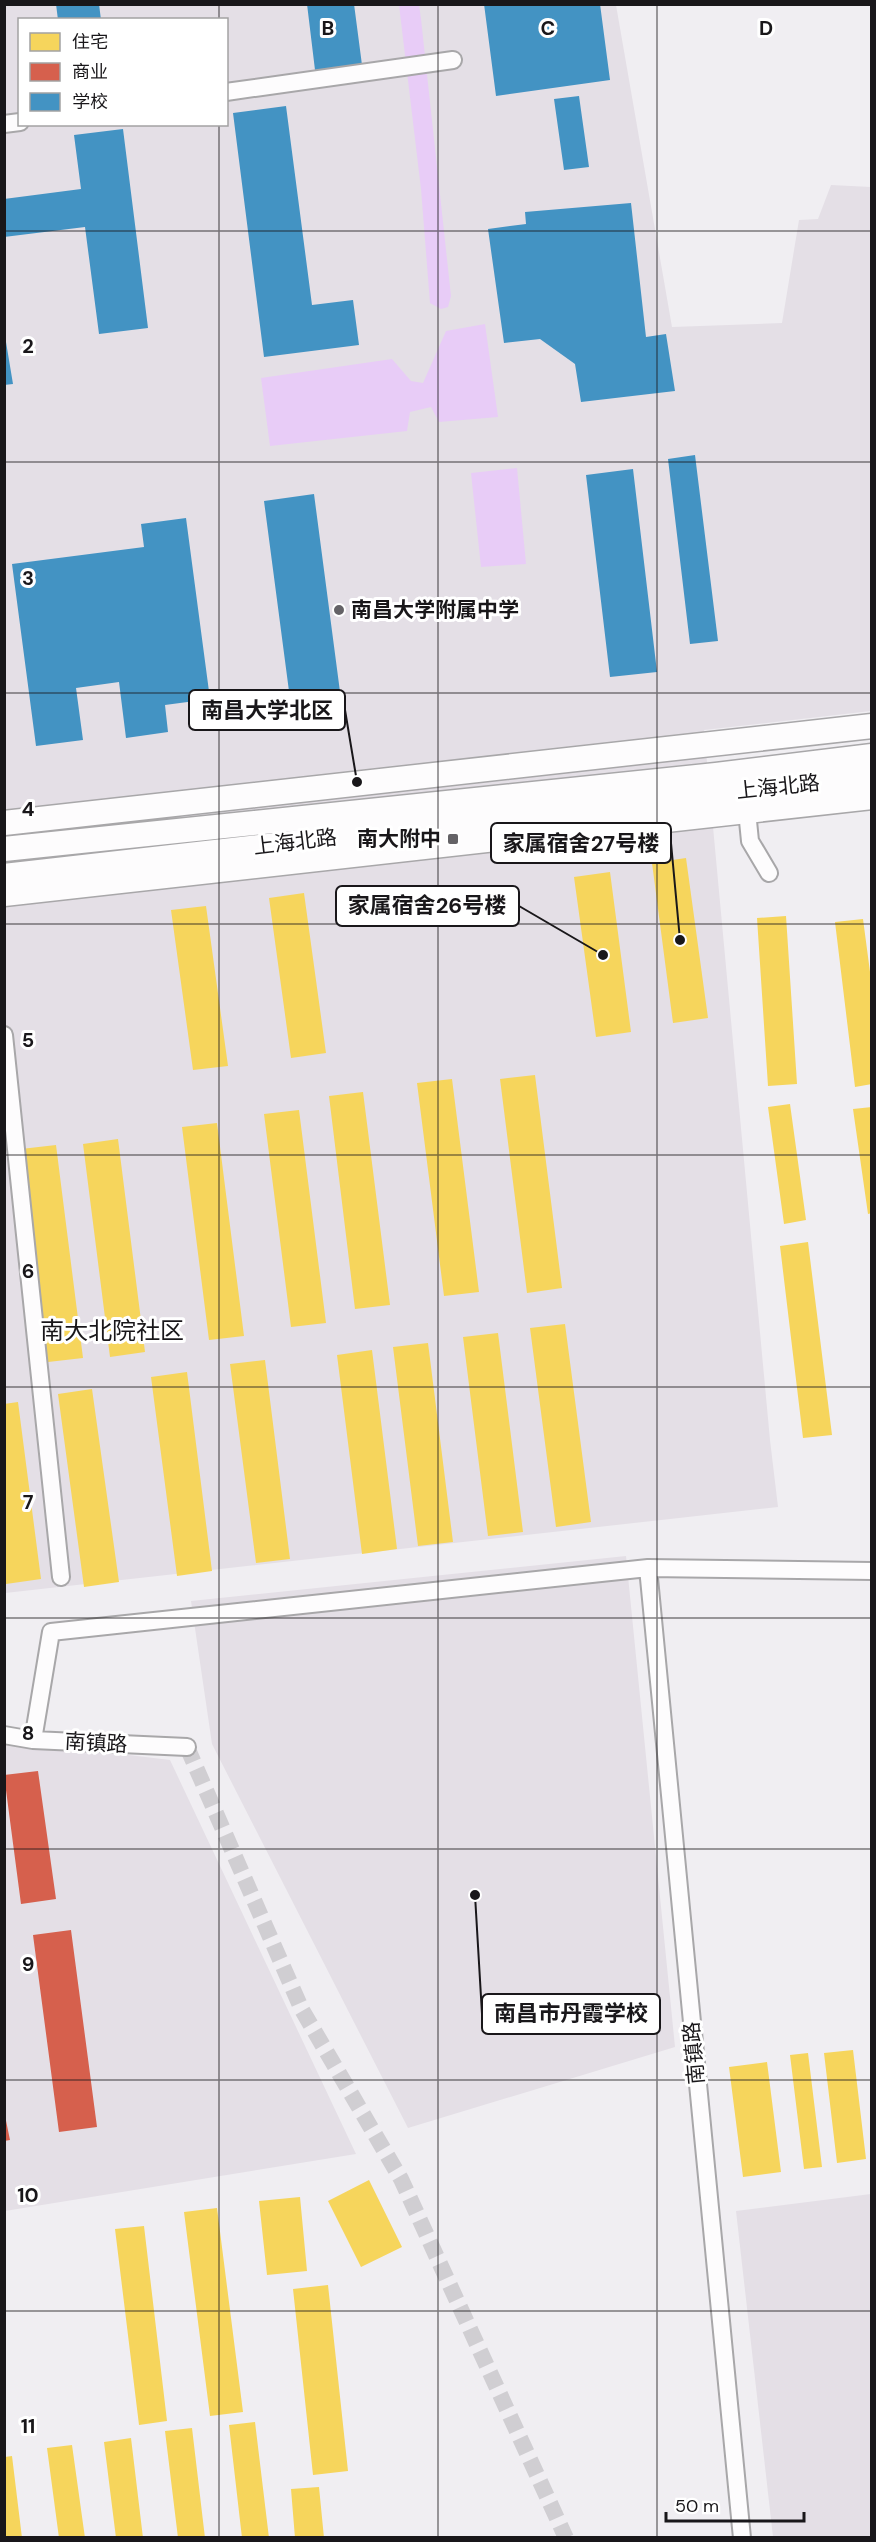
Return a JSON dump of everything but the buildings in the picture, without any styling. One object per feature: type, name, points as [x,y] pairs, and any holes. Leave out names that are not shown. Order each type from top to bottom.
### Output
[{"type":"street","points":[[228,92],[453,60]]},
{"type":"street","points":[[4,823],[872,726]]},
{"type":"street","name":"上海北路","points":[[4,849],[716,775],[872,756]]},
{"type":"street","name":"上海北路","points":[[4,876],[746,801],[872,777]]},
{"type":"street","points":[[4,894],[746,801],[872,797]]},
{"type":"street","points":[[746,801],[750,841],[769,873]]},
{"type":"street","points":[[4,1035],[61,1577]]},
{"type":"street","points":[[33,1740],[51,1632],[648,1568],[872,1570]]},
{"type":"street","name":"南镇路","points":[[648,1568],[742,2538]]},
{"type":"street","name":"南镇路","points":[[4,1735],[33,1740],[187,1747]]},
{"type":"shaded area","points":[[5,5],[616,5],[672,327],[782,323],[799,220],[818,219],[831,185],[871,187],[871,711],[704,730],[778,1507],[5,1593]]},
{"type":"shaded area","points":[[399,5],[419,5],[421,19],[451,296],[448,307],[441,309],[430,303],[421,189]]},
{"type":"shaded area","points":[[485,324],[498,417],[439,422],[431,407],[410,412],[407,431],[270,446],[261,378],[392,359],[411,381],[423,383],[446,331]]},
{"type":"shaded area","points":[[517,468],[526,564],[481,567],[471,473]]},
{"type":"shaded area","points":[[626,1556],[675,2047],[408,2128],[212,1744],[191,1601]]},
{"type":"shaded area","points":[[5,1740],[170,1760],[356,2154],[5,2211]]},
{"type":"shaded area","points":[[871,2194],[871,2537],[773,2537],[736,2211]]},
{"type":"tunnel","points":[[187,1747],[302,2010],[401,2179],[566,2538]]},
{"type":"place","name":"南昌大学附属中学","points":[[339,610]]},
{"type":"place","name":"南昌大学北区","points":[[357,782]]},
{"type":"place","name":"南大附中","points":[[453,839]]},
{"type":"place","name":"家属宿舍27号楼","points":[[680,940]]},
{"type":"place","name":"家属宿舍26号楼","points":[[603,955]]},
{"type":"place","name":"南昌市丹霞学校","points":[[475,1895]]},
{"type":"district","name":"南大北院社区","points":[[112,1330]]}]
